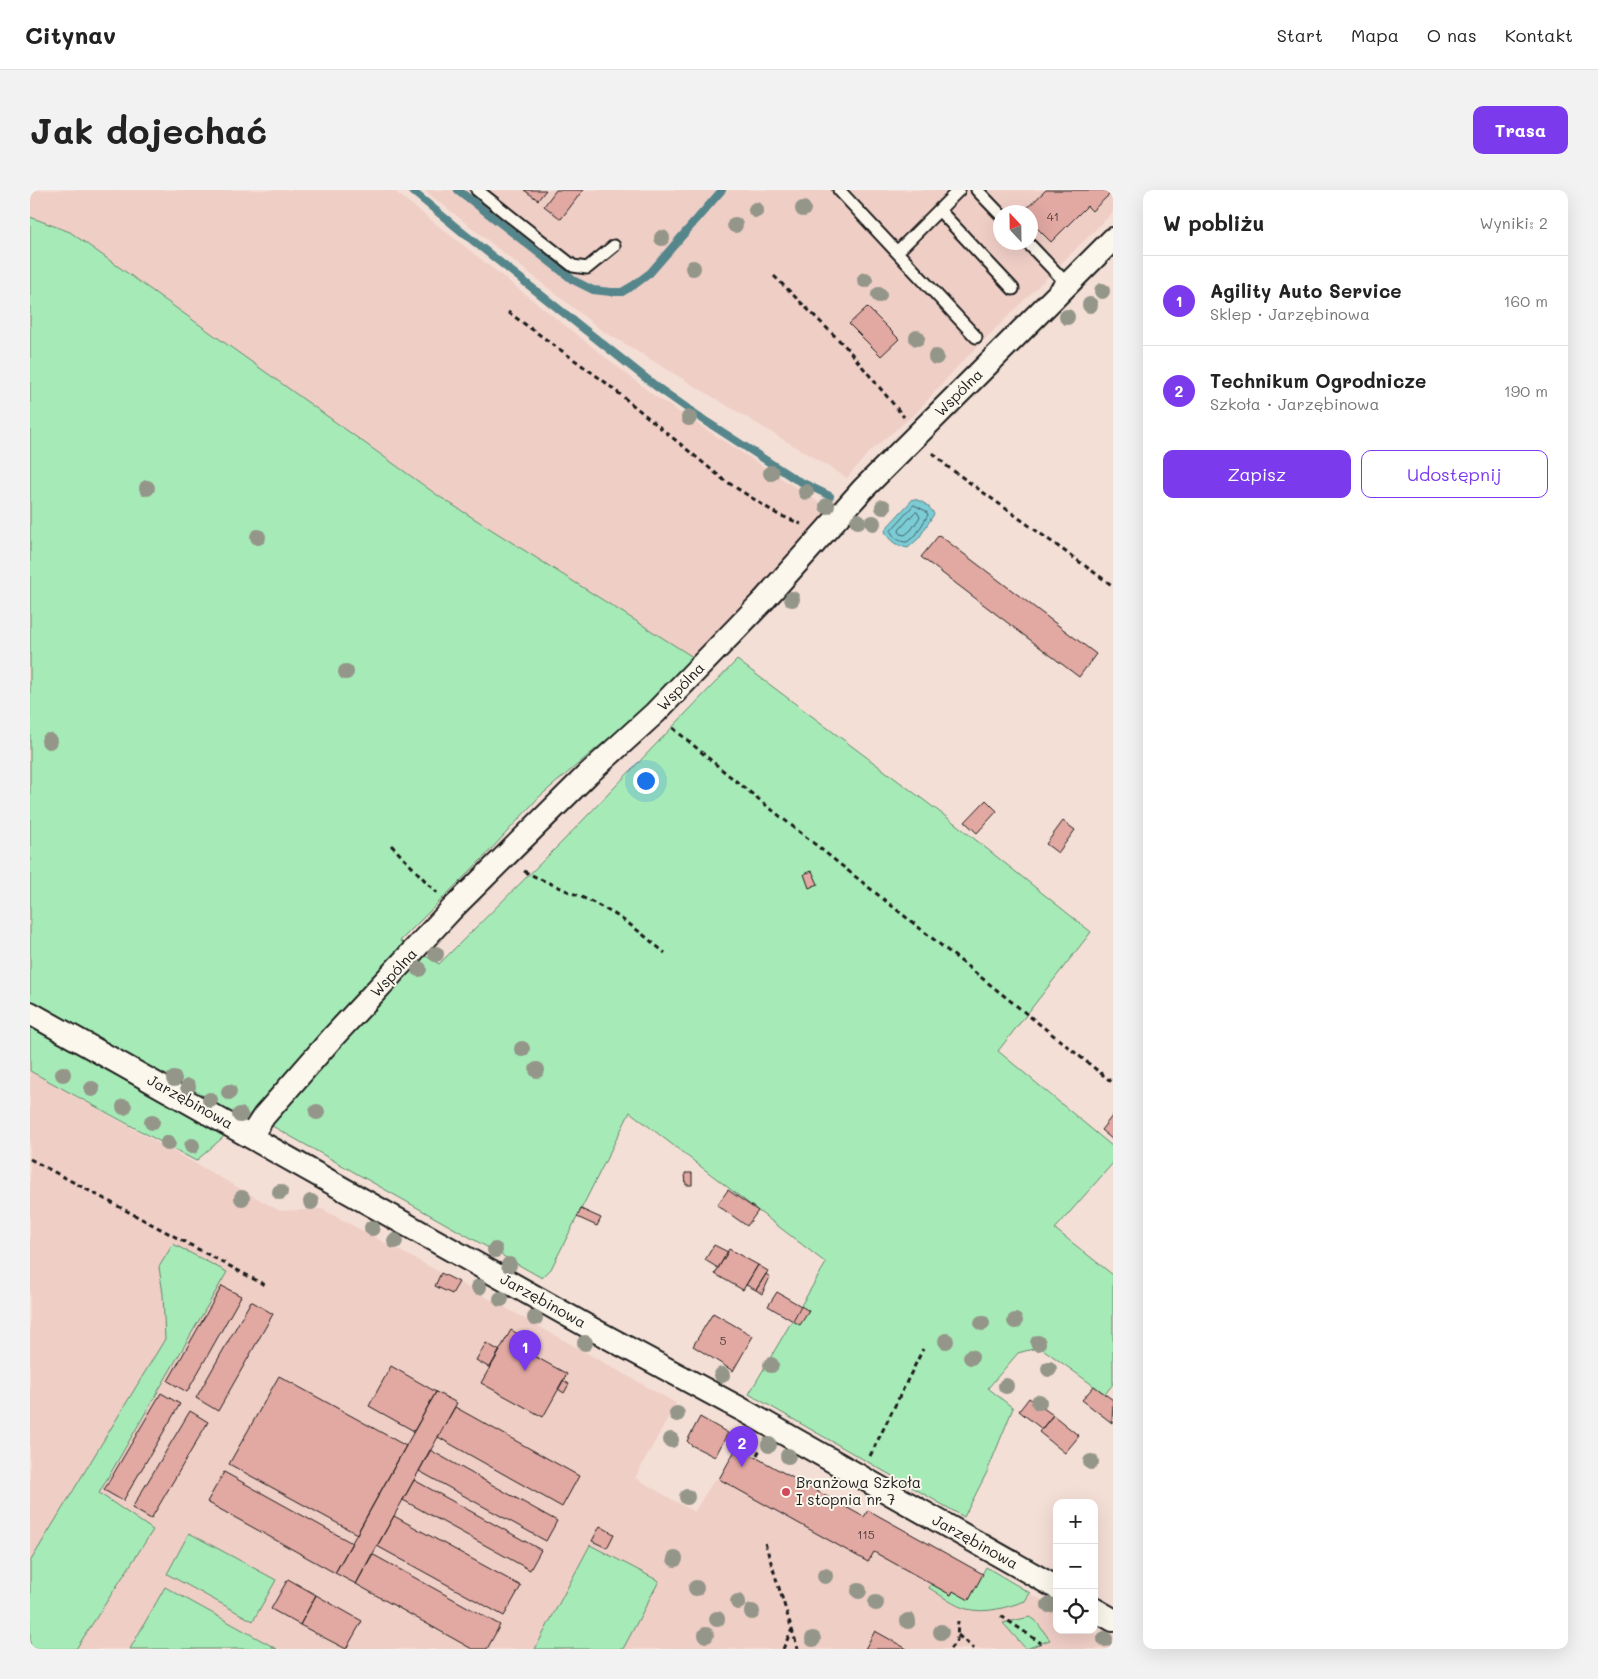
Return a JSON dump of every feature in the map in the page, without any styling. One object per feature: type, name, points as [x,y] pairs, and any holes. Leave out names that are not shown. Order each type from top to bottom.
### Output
[{"type":"street","name":"Wspólna","points":[[250,1136],[264,1116],[302,1073],[452,909],[588,774],[655,713],[763,601],[829,527],[926,425],[1113,239]]},
{"type":"street","name":"Jarzębinowa","points":[[30,1013],[1053,1586]]},
{"type":"street","points":[[1098,1611],[1113,1620]]},
{"type":"lane","points":[[477,190],[572,266],[587,268],[614,246]]},
{"type":"lane","points":[[839,190],[976,337]]},
{"type":"lane","points":[[897,252],[959,190]]},
{"type":"lane","points":[[977,190],[993,207]]},
{"type":"lane","points":[[938,210],[1013,289]]},
{"type":"lane","points":[[1035,250],[1067,284]]},
{"type":"path","points":[[508,312],[605,382],[724,480],[778,514],[810,526],[829,527]]},
{"type":"path","points":[[655,713],[1113,1082]]},
{"type":"path","points":[[391,845],[452,909]]},
{"type":"path","points":[[502,858],[538,878],[606,909],[630,924],[665,953]]},
{"type":"path","points":[[30,1159],[265,1286]]},
{"type":"path","points":[[859,1476],[923,1349]]},
{"type":"path","points":[[764,1543],[798,1649]]},
{"type":"path","points":[[1001,1616],[1041,1644]]},
{"type":"path","points":[[950,1649],[957,1640],[958,1621]]},
{"type":"path","points":[[782,1649],[792,1628]]},
{"type":"path","points":[[957,1634],[974,1649]]},
{"type":"shaded area","points":[[30,190],[393,190],[656,397],[837,514],[696,659],[440,497],[70,232],[30,217]]},
{"type":"shaded area","points":[[424,190],[1113,190],[1113,212],[957,367],[916,413],[870,451],[847,478],[600,329]]},
{"type":"shaded area","points":[[30,1071],[280,1211],[322,1209],[499,1304],[676,1403],[635,1478],[694,1512],[714,1480],[719,1479],[737,1447],[863,1517],[868,1510],[983,1574],[986,1567],[1030,1593],[1053,1607],[1053,1634],[1095,1634],[1113,1645],[1113,1649],[30,1649]]},
{"type":"green space","points":[[30,217],[70,232],[440,497],[696,659],[629,721],[539,797],[485,856],[400,941],[439,964],[562,842],[737,660],[957,825],[1091,932],[998,1051],[1113,1147],[1113,1163],[1055,1229],[1113,1275],[1113,1384],[1105,1394],[1040,1347],[1018,1353],[988,1388],[1013,1408],[987,1472],[964,1517],[749,1394],[826,1263],[630,1112],[551,1269],[542,1278],[274,1127],[252,1112],[196,1161],[30,1071]]},
{"type":"green space","points":[[173,1244],[227,1272],[99,1493],[153,1530],[76,1649],[30,1649],[30,1562],[165,1339],[163,1294],[159,1267]]},
{"type":"green space","points":[[189,1533],[276,1580],[253,1621],[167,1574]]},
{"type":"green space","points":[[590,1545],[659,1581],[623,1649],[535,1649]]},
{"type":"green space","points":[[986,1567],[1030,1593],[1025,1601],[997,1609],[974,1610],[957,1605],[929,1588],[931,1584],[951,1595],[953,1591],[969,1599]]},
{"type":"green space","points":[[165,1587],[277,1649],[130,1649]]},
{"type":"green space","points":[[1030,1617],[1035,1620],[1050,1640],[1026,1649],[1003,1623]]},
{"type":"water","points":[[913,499],[925,504],[934,514],[919,538],[908,548],[894,543],[885,531]]},
{"type":"building","points":[[524,190],[546,190],[538,200]]},
{"type":"building","points":[[556,190],[583,190],[561,219],[544,206]]},
{"type":"building","points":[[1046,190],[1106,190],[1110,194],[1092,211],[1087,206],[1051,242],[1038,229],[1038,205],[1030,205]]},
{"type":"building","points":[[867,307],[899,339],[881,356],[849,324]]},
{"type":"building","points":[[939,535],[1096,654],[1079,677],[921,557]]},
{"type":"building","points":[[986,800],[997,811],[977,833],[965,822]]},
{"type":"building","points":[[1063,821],[1075,830],[1058,853],[1046,844]]},
{"type":"building","points":[[812,871],[818,884],[809,888],[804,874]]},
{"type":"building","points":[[1113,1115],[1113,1140],[1101,1130]]},
{"type":"building","points":[[685,1173],[692,1173],[692,1185],[686,1185]]},
{"type":"building","points":[[728,1190],[758,1211],[747,1226],[717,1205]]},
{"type":"building","points":[[581,1209],[601,1218],[597,1226],[577,1217]]},
{"type":"building","points":[[714,1245],[728,1252],[718,1268],[705,1260]]},
{"type":"building","points":[[729,1249],[758,1265],[743,1290],[715,1274]]},
{"type":"building","points":[[758,1265],[768,1271],[756,1290],[746,1285]]},
{"type":"building","points":[[441,1273],[459,1282],[452,1294],[435,1286]]},
{"type":"building","points":[[766,1274],[770,1277],[762,1294],[756,1290]]},
{"type":"building","points":[[222,1286],[241,1296],[187,1392],[168,1381]]},
{"type":"building","points":[[777,1292],[801,1306],[793,1321],[768,1306]]},
{"type":"building","points":[[251,1301],[273,1314],[218,1411],[196,1398]]},
{"type":"building","points":[[801,1306],[809,1311],[800,1325],[793,1321]]},
{"type":"building","points":[[713,1313],[753,1336],[733,1371],[693,1346]]},
{"type":"building","points":[[511,1330],[532,1342],[527,1352],[567,1374],[543,1417],[481,1383]]},
{"type":"building","points":[[486,1343],[500,1351],[490,1368],[476,1360]]},
{"type":"building","points":[[391,1366],[436,1392],[414,1431],[369,1406]]},
{"type":"building","points":[[279,1376],[406,1446],[357,1534],[229,1464]]},
{"type":"building","points":[[563,1380],[569,1384],[564,1393],[558,1389]]},
{"type":"building","points":[[1094,1386],[1113,1400],[1112,1423],[1082,1400]]},
{"type":"building","points":[[436,1392],[457,1403],[356,1584],[335,1573]]},
{"type":"building","points":[[161,1393],[180,1404],[123,1501],[104,1490]]},
{"type":"building","points":[[1029,1398],[1053,1415],[1042,1429],[1019,1411]]},
{"type":"building","points":[[455,1407],[579,1476],[562,1507],[438,1437]]},
{"type":"building","points":[[190,1411],[208,1422],[151,1519],[132,1508]]},
{"type":"building","points":[[1053,1415],[1079,1436],[1065,1453],[1039,1432]]},
{"type":"building","points":[[700,1417],[728,1433],[715,1457],[687,1441]]},
{"type":"building","points":[[737,1447],[864,1517],[868,1510],[983,1574],[969,1600],[953,1591],[951,1595],[874,1552],[868,1562],[719,1479]]},
{"type":"building","points":[[430,1450],[557,1521],[546,1541],[419,1471]]},
{"type":"building","points":[[224,1472],[352,1543],[335,1573],[207,1502]]},
{"type":"building","points":[[414,1480],[541,1550],[530,1570],[403,1500]]},
{"type":"building","points":[[394,1516],[521,1586],[504,1616],[377,1546]]},
{"type":"building","points":[[600,1526],[614,1534],[607,1548],[592,1541]]},
{"type":"building","points":[[372,1554],[500,1625],[487,1649],[472,1649],[356,1584]]},
{"type":"building","points":[[288,1579],[316,1595],[300,1625],[271,1609]]},
{"type":"building","points":[[316,1595],[362,1621],[346,1649],[300,1625]]},
{"type":"building","points":[[875,1631],[907,1649],[865,1649]]},
{"type":"waterway","points":[[411,190],[657,387],[795,479],[830,496]]},
{"type":"waterway","points":[[458,190],[573,280],[593,290],[611,292],[622,292],[650,273],[722,190]]},
{"type":"place","name":"Agility Auto Service","points":[[525,1371]]},
{"type":"place","name":"Technikum Ogrodnicze","points":[[742,1467]]},
{"type":"place","name":"Branżowa Szkoła I stopnia nr 7","points":[[786,1492]]}]
